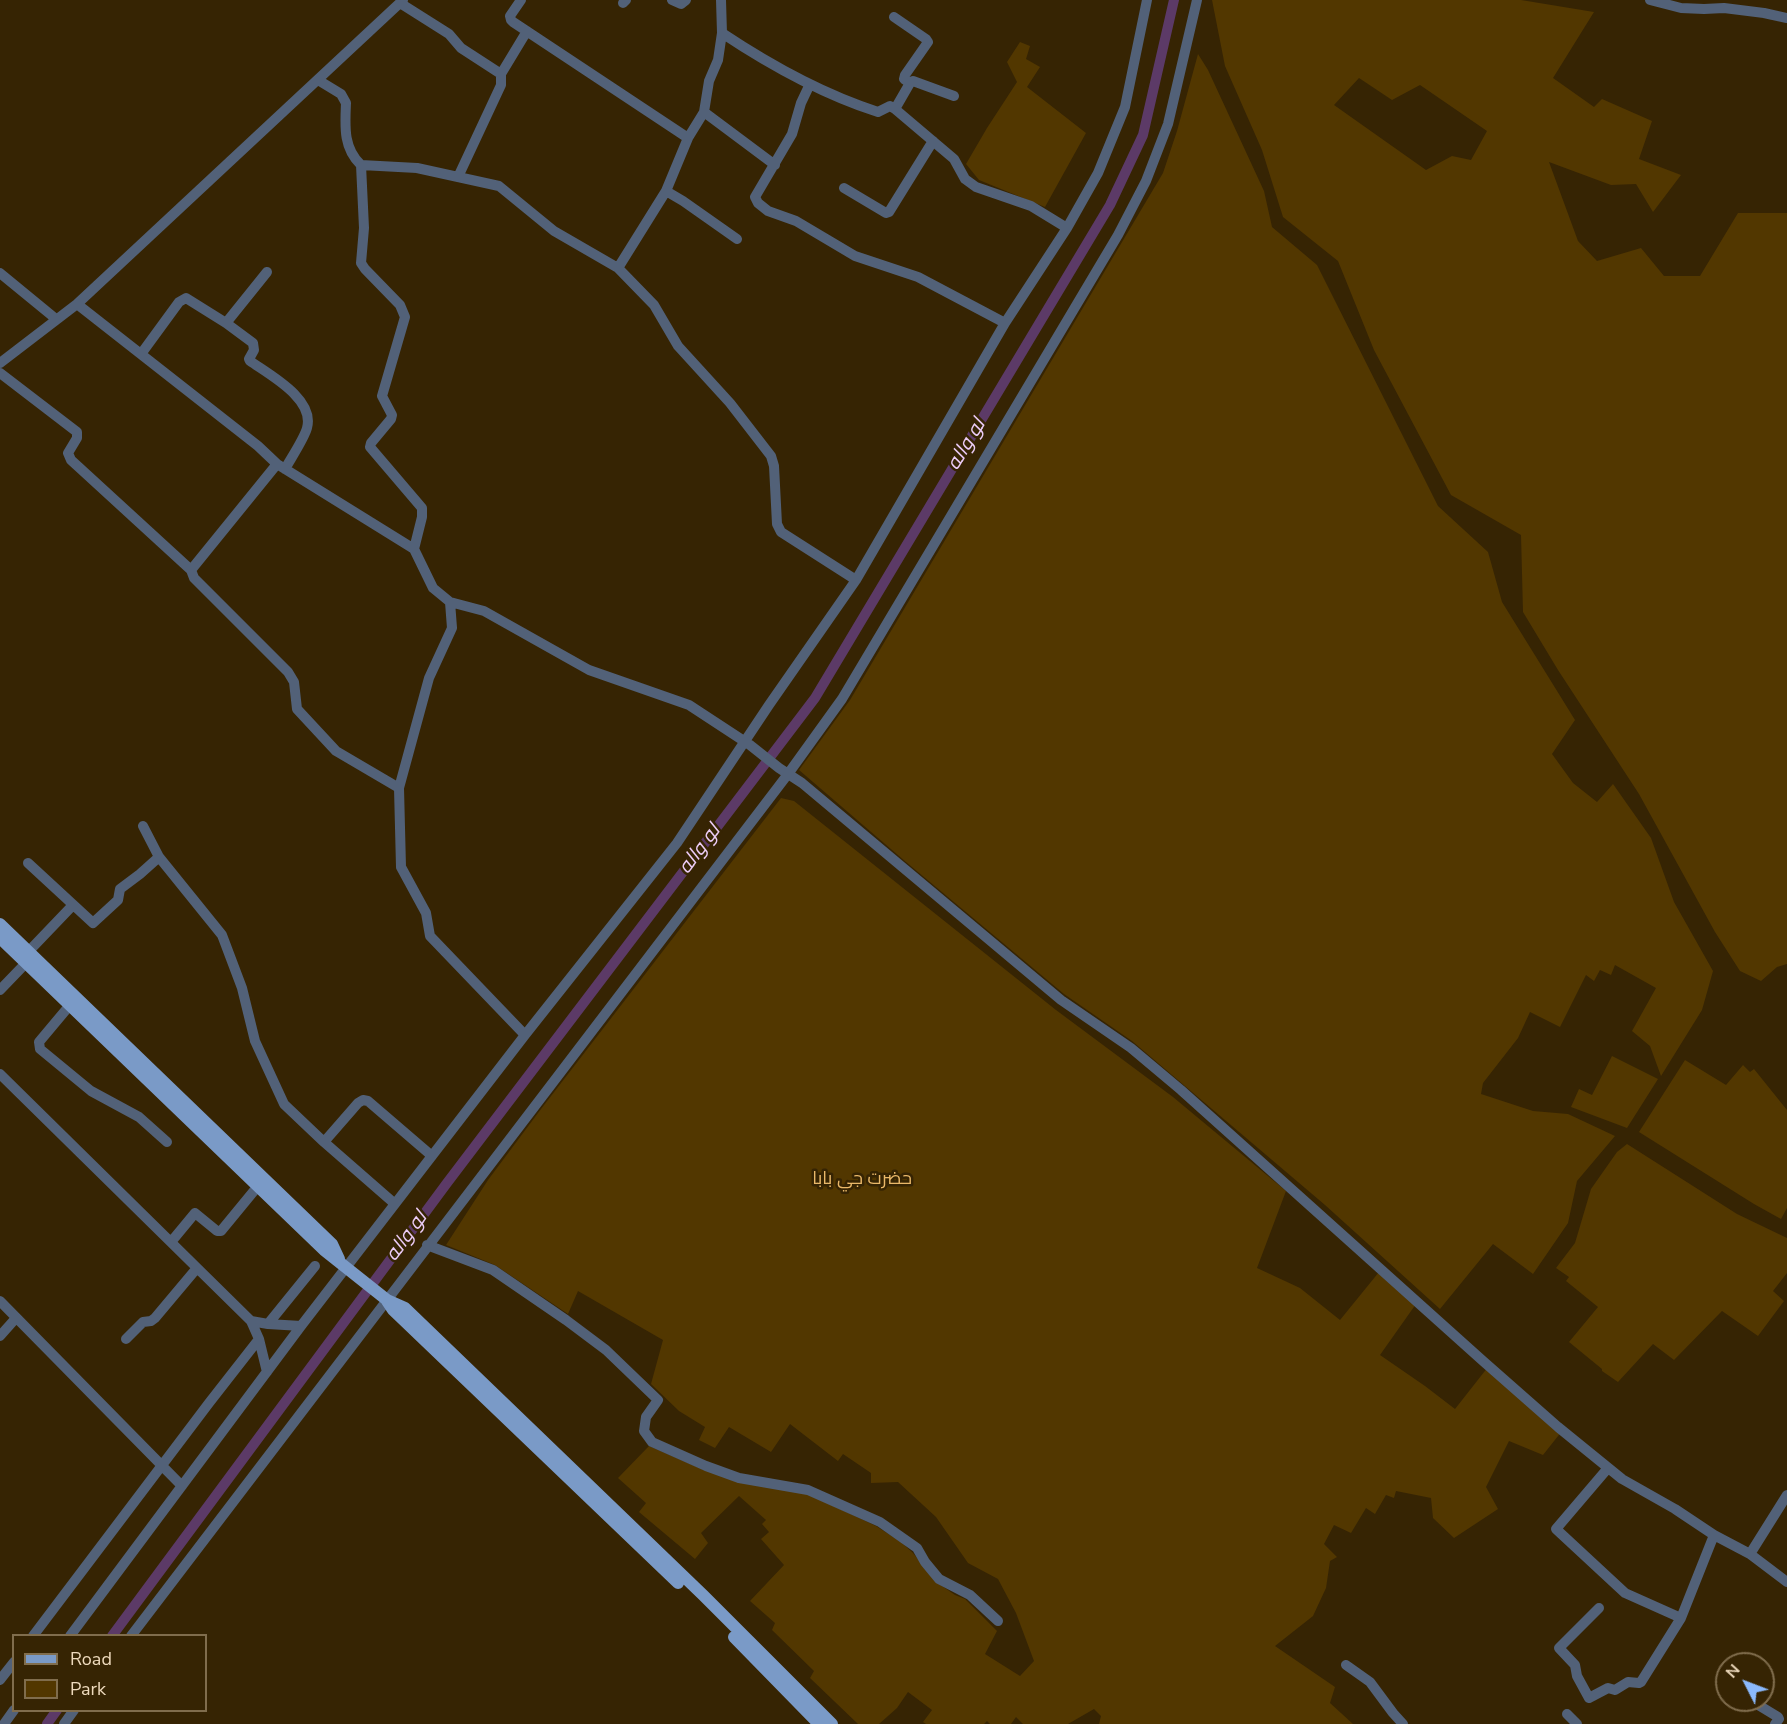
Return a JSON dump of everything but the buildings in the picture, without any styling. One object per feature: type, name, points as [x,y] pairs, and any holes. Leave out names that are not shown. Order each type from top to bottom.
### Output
[{"type":"main road","points":[[0,924],[70,1005],[324,1250],[382,1296],[405,1308],[819,1724]]},
{"type":"main road","points":[[0,938],[27,957],[332,1244],[347,1268]]},
{"type":"main road","points":[[562,1466],[703,1595],[832,1724]]},
{"type":"street","points":[[520,0],[510,16],[511,20],[688,138]]},
{"type":"street","points":[[672,0],[681,4],[686,0]]},
{"type":"street","points":[[618,268],[666,191],[688,138],[704,112],[709,81],[718,60],[722,33],[721,0]]},
{"type":"street","points":[[71,1634],[395,1204],[677,843],[748,743],[769,705],[856,580],[1005,323],[1067,228],[1098,173],[1125,107],[1146,0]]},
{"type":"street","points":[[132,1634],[382,1296],[427,1245],[783,771],[842,699],[1118,235],[1146,181],[1167,124],[1197,0]]},
{"type":"street","points":[[1650,0],[1704,9],[1724,8],[1764,13],[1787,18]]},
{"type":"street","points":[[0,363],[77,304],[401,1],[449,34],[461,48],[501,74]]},
{"type":"street","points":[[894,17],[928,42],[905,75],[904,79],[910,83]]},
{"type":"street","points":[[458,177],[501,85],[501,74],[527,31]]},
{"type":"street","points":[[722,33],[747,50],[810,84],[860,106],[878,112],[890,106],[954,159],[965,179],[976,187],[1031,206],[1067,228]]},
{"type":"street","points":[[318,80],[344,98],[346,103],[345,135],[352,157],[361,165],[417,168],[499,186],[554,231],[618,268],[654,305],[678,346],[730,403],[771,456],[774,466],[777,524],[781,532],[856,580]]},
{"type":"street","points":[[895,109],[910,83],[917,81],[954,96]]},
{"type":"street","points":[[810,84],[792,134],[755,199],[768,211],[796,221],[855,256],[918,277],[1005,323]]},
{"type":"street","points":[[704,112],[775,165]]},
{"type":"street","points":[[844,188],[886,213],[888,212],[933,141]]},
{"type":"street","points":[[361,165],[364,228],[361,263],[400,305],[405,317],[382,396],[392,415],[391,419],[370,447],[422,508],[414,549]]},
{"type":"street","points":[[666,191],[737,239]]},
{"type":"street","points":[[0,273],[56,319]]},
{"type":"street","points":[[226,323],[267,273]]},
{"type":"street","points":[[141,354],[182,299],[186,298],[253,343],[254,350],[250,361],[295,394],[307,412],[307,428],[281,467],[191,570]]},
{"type":"street","points":[[77,304],[258,446],[281,467],[414,549],[433,588],[450,602],[484,611],[589,670],[689,705],[748,743],[802,783],[1061,1000],[1131,1048],[1181,1090],[1483,1361],[1608,1468],[1622,1479],[1749,1554],[1787,1582]]},
{"type":"street","points":[[0,373],[77,432],[77,438],[68,453],[71,460],[191,570],[194,578],[288,672],[294,682],[297,709],[336,751],[399,788]]},
{"type":"street","points":[[450,602],[452,628],[429,678],[399,788],[401,867],[426,913],[430,936],[525,1035]]},
{"type":"street","points":[[143,826],[159,857],[222,935],[242,988],[255,1041],[284,1104],[395,1204]]},
{"type":"street","points":[[28,863],[93,923],[118,900],[120,889],[159,857]]},
{"type":"street","points":[[0,990],[73,905]]},
{"type":"street","points":[[70,1005],[39,1042],[40,1049],[91,1091],[139,1117],[167,1142]]},
{"type":"street","points":[[0,1074],[251,1321],[259,1339],[267,1372]]},
{"type":"street","points":[[324,1142],[363,1100],[368,1101],[432,1156]]},
{"type":"street","points":[[171,1242],[195,1213],[221,1231],[258,1186]]},
{"type":"street","points":[[427,1245],[493,1270],[606,1350],[658,1400],[645,1417],[644,1431],[652,1442],[739,1478],[808,1490],[880,1522],[917,1548],[939,1579],[969,1595],[998,1621]]},
{"type":"street","points":[[268,1324],[315,1266]]},
{"type":"street","points":[[126,1339],[143,1322],[155,1318],[197,1268]]},
{"type":"street","points":[[0,1301],[183,1486]]},
{"type":"street","points":[[0,1336],[16,1318]]},
{"type":"street","points":[[251,1321],[302,1326]]},
{"type":"street","points":[[34,1634],[259,1339]]},
{"type":"street","points":[[1608,1468],[1556,1529],[1624,1593],[1681,1618]]},
{"type":"street","points":[[1749,1554],[1787,1495]]},
{"type":"street","points":[[1599,1608],[1559,1648],[1575,1665],[1577,1676],[1589,1698],[1608,1688],[1615,1690],[1628,1682],[1641,1682],[1681,1618],[1714,1535]]},
{"type":"street","points":[[0,1680],[12,1665]]},
{"type":"street","points":[[1346,1665],[1370,1682],[1403,1724]]},
{"type":"street","points":[[1770,1712],[1779,1719],[1775,1724]]},
{"type":"street","points":[[1567,1714],[1577,1724]]},
{"type":"green space","points":[[1212,0],[1521,0],[1594,12],[1553,78],[1594,107],[1602,99],[1652,121],[1639,159],[1681,175],[1653,212],[1636,184],[1611,185],[1549,162],[1578,241],[1597,261],[1641,248],[1664,276],[1700,276],[1738,213],[1787,213],[1787,964],[1777,967],[1761,981],[1740,971],[1715,932],[1639,794],[1523,612],[1521,535],[1451,495],[1374,350],[1338,261],[1283,217],[1262,150],[1225,66]],"holes":[[[1359,78],[1392,100],[1420,85],[1487,131],[1471,160],[1452,156],[1426,170],[1334,105]]]},
{"type":"green space","points":[[1020,42],[1030,46],[1026,59],[1040,67],[1027,87],[1086,133],[1045,207],[979,180],[966,164],[1017,82],[1007,62]]},
{"type":"green space","points":[[1198,54],[1208,70],[1264,191],[1272,227],[1317,265],[1438,506],[1488,552],[1502,602],[1575,720],[1552,754],[1573,783],[1597,802],[1613,784],[1651,838],[1674,902],[1713,971],[1702,1010],[1661,1076],[1650,1046],[1632,1031],[1656,988],[1615,965],[1611,975],[1600,970],[1594,981],[1586,975],[1560,1027],[1530,1012],[1518,1038],[1483,1083],[1481,1094],[1533,1111],[1568,1114],[1615,1136],[1577,1181],[1568,1223],[1533,1274],[1493,1244],[1440,1309],[1325,1205],[1132,1041],[1064,994],[799,770],[850,700],[1163,173]]},
{"type":"green space","name":"حضرت جي بابا","points":[[781,798],[794,801],[1056,1010],[1173,1097],[1286,1191],[1257,1268],[1300,1288],[1340,1320],[1379,1272],[1416,1304],[1380,1355],[1455,1409],[1488,1367],[1562,1431],[1543,1455],[1509,1441],[1486,1487],[1498,1509],[1454,1538],[1433,1518],[1431,1498],[1396,1491],[1394,1498],[1386,1495],[1375,1514],[1366,1508],[1351,1533],[1334,1525],[1324,1544],[1337,1557],[1330,1561],[1326,1588],[1313,1616],[1275,1646],[1335,1687],[1330,1703],[1353,1724],[1099,1724],[1101,1716],[1094,1709],[1068,1724],[1023,1724],[1016,1717],[1011,1724],[990,1724],[987,1721],[984,1724],[926,1724],[923,1722],[932,1710],[908,1692],[897,1708],[879,1724],[858,1724],[810,1678],[814,1671],[772,1630],[775,1623],[750,1601],[784,1565],[761,1539],[769,1532],[762,1524],[766,1520],[739,1496],[701,1533],[708,1543],[695,1559],[639,1512],[646,1503],[618,1478],[649,1446],[704,1470],[808,1494],[876,1526],[901,1542],[913,1553],[935,1581],[965,1599],[997,1631],[985,1654],[1020,1676],[1034,1661],[1016,1613],[998,1579],[968,1563],[936,1517],[898,1482],[871,1483],[871,1473],[843,1454],[838,1461],[790,1424],[771,1452],[729,1427],[715,1448],[699,1440],[705,1427],[679,1411],[651,1384],[663,1340],[578,1291],[568,1314],[495,1265],[446,1245],[488,1180],[541,1109]]},
{"type":"green space","points":[[1612,1056],[1658,1079],[1627,1128],[1571,1107],[1579,1089],[1592,1095]]},
{"type":"green space","points":[[1685,1060],[1726,1085],[1743,1065],[1750,1072],[1754,1069],[1787,1110],[1787,1208],[1781,1219],[1639,1132]]},
{"type":"green space","points":[[1627,1144],[1737,1214],[1787,1238],[1787,1273],[1773,1291],[1784,1301],[1758,1336],[1722,1311],[1674,1360],[1653,1344],[1618,1382],[1569,1342],[1598,1307],[1566,1281],[1569,1277],[1556,1268],[1575,1243],[1591,1189],[1617,1152]]},
{"type":"waterway","name":"لو واله","points":[[113,1634],[447,1183],[815,698],[1110,205],[1143,135],[1174,0]]},
{"type":"waterway","name":"لو واله","points":[[47,1724],[56,1712]]}]
